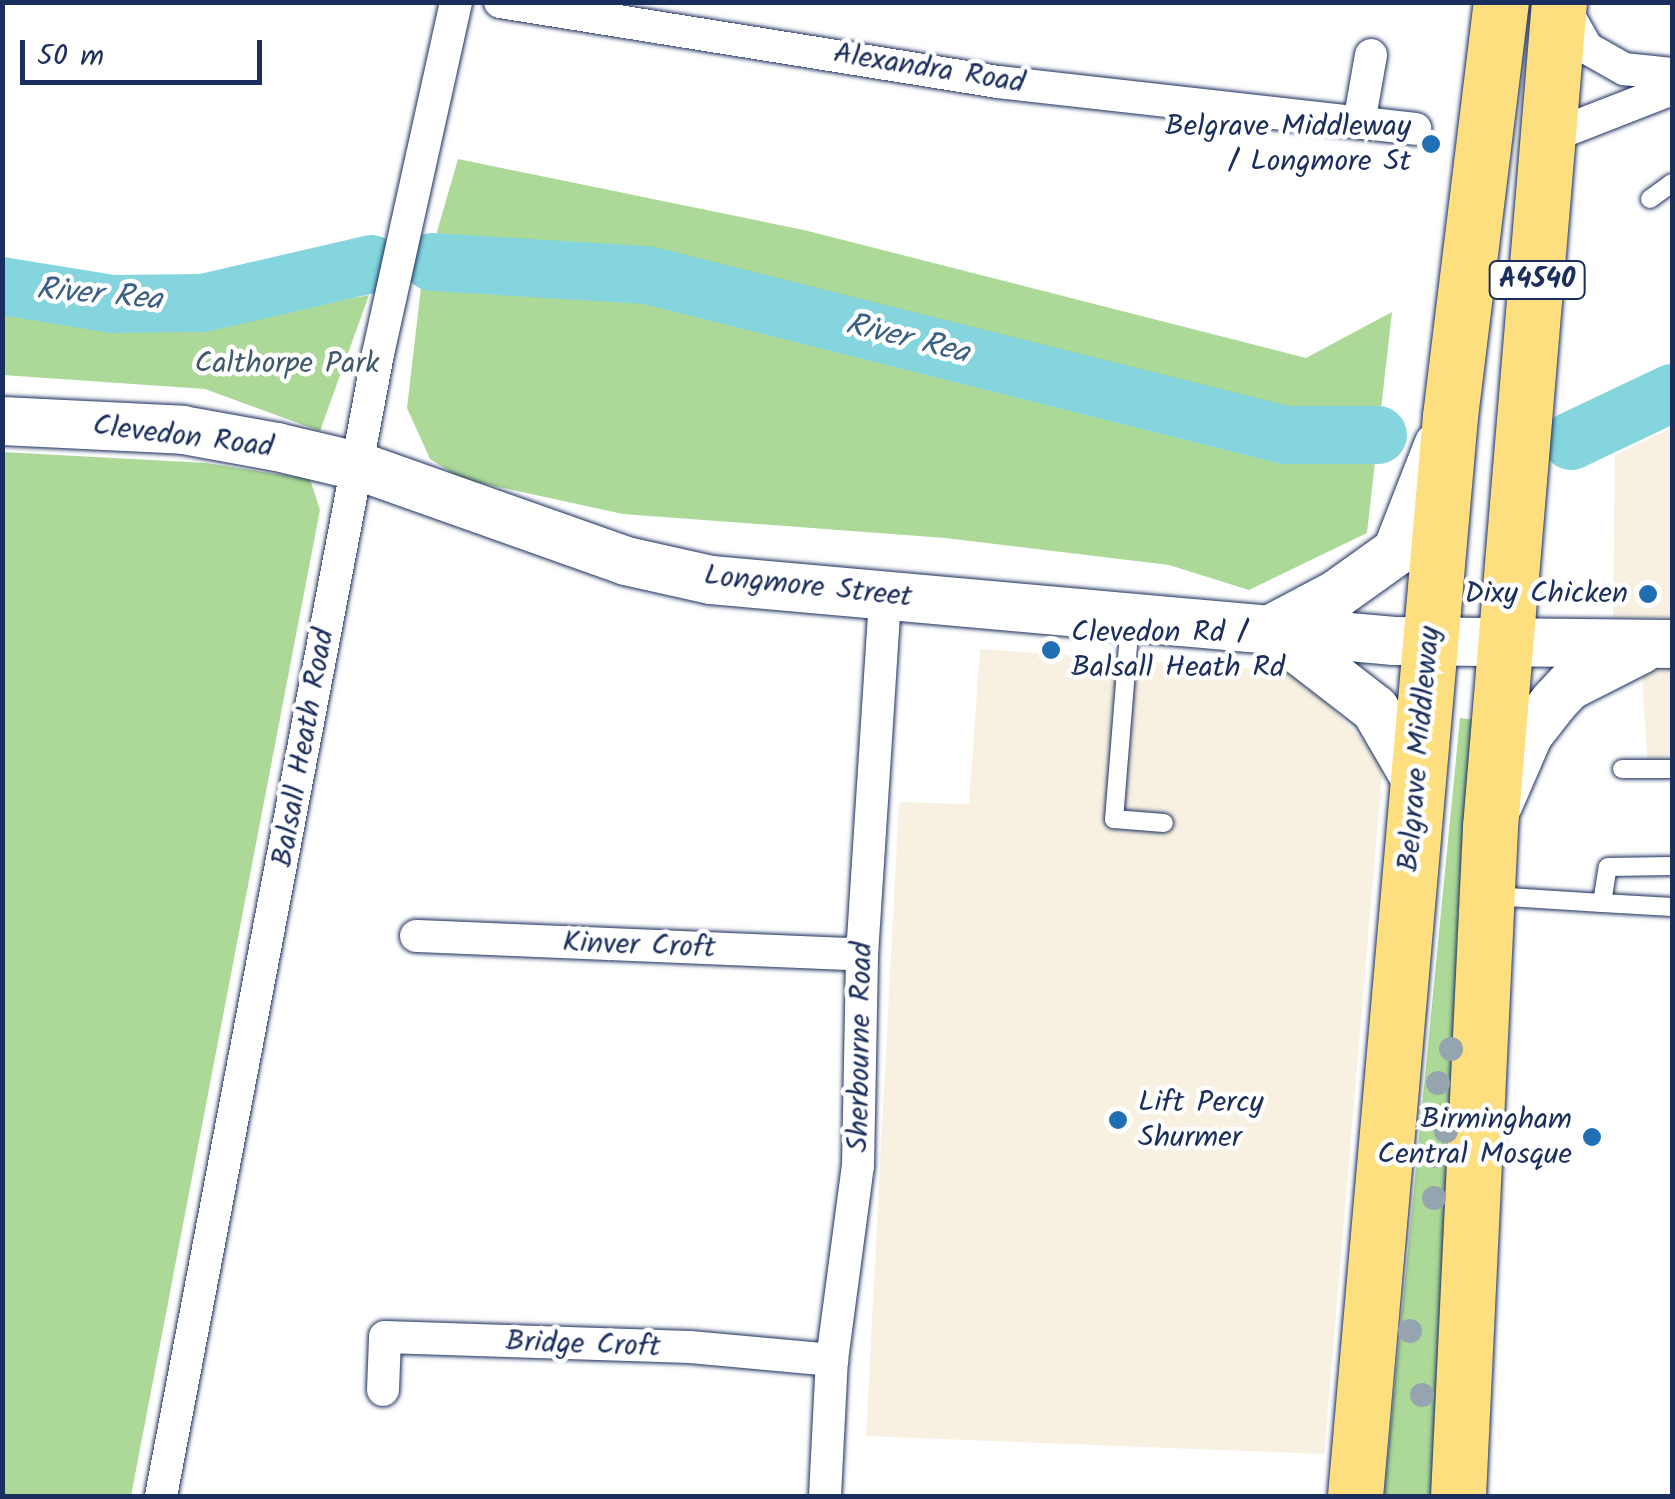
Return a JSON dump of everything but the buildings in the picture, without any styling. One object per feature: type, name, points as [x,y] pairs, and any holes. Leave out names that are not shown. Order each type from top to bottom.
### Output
[{"type":"highway","name":"Belgrave Middleway","points":[[1355,1496],[1450,416],[1501,2]]},
{"type":"highway","name":"A4540","points":[[1458,1496],[1490,827],[1560,2]]},
{"type":"street","name":"Balsall Heath Road","points":[[162,1496],[306,756],[329,602],[361,467],[386,313],[456,2]]},
{"type":"street","name":"Alexandra Road","points":[[500,2],[998,82],[1415,129]]},
{"type":"street","points":[[1560,2],[1588,48],[1624,68],[1672,74]]},
{"type":"street","points":[[1359,123],[1371,55]]},
{"type":"street","points":[[1550,136],[1672,89]]},
{"type":"street","points":[[1418,783],[1375,709],[1271,629],[1350,586],[1397,551],[1450,416]]},
{"type":"street","name":"Clevedon Road","points":[[2,422],[183,430],[361,467]]},
{"type":"street","name":"Longmore Street","points":[[361,467],[626,560],[711,580],[1429,643],[1660,645]]},
{"type":"street","name":"Sherbourne Road","points":[[825,1496],[832,1360],[858,1166],[862,955],[885,596]]},
{"type":"street","points":[[1490,827],[1529,734],[1554,702],[1569,686],[1660,645]]},
{"type":"street","name":"Kinver Croft","points":[[416,936],[862,955]]},
{"type":"street","name":"Bridge Croft","points":[[383,1390],[385,1338],[690,1348],[832,1360]]},
{"type":"lane","points":[[1650,199],[1672,183]]},
{"type":"lane","points":[[1131,616],[1114,819],[1164,823]]},
{"type":"lane","points":[[1622,769],[1672,768]]},
{"type":"lane","points":[[1602,904],[1608,867],[1672,866]]},
{"type":"lane","points":[[1486,896],[1672,907]]},
{"type":"shaded area","points":[[1672,428],[1672,617],[1613,618],[1615,455]]},
{"type":"shaded area","name":"Lift Percy Shurmer","points":[[980,649],[1297,672],[1383,762],[1324,1454],[866,1436],[899,802],[969,804]]},
{"type":"shaded area","points":[[1672,659],[1672,767],[1648,768],[1641,660]]},
{"type":"green space","points":[[458,159],[804,230],[1306,358],[1392,312],[1367,533],[1249,590],[1169,565],[945,538],[623,514],[462,479],[430,459],[407,408],[421,287]]},
{"type":"green space","name":"Calthorpe Park","points":[[369,295],[320,431],[205,389],[3,375],[3,308],[180,332]]},
{"type":"green space","points":[[2,452],[206,463],[310,479],[320,510],[131,1496],[3,1496]]},
{"type":"green space","points":[[1460,718],[1475,720],[1439,1496],[1384,1496]]},
{"type":"waterway","name":"River Rea","points":[[432,262],[647,275],[1285,435],[1378,435]]},
{"type":"waterway","name":"River Rea","points":[[2,286],[112,304],[203,303],[372,264]]},
{"type":"waterway","name":"River Rea","points":[[1571,441],[1672,393]]},
{"type":"place","name":"Belgrave Middleway / Longmore St","points":[[1431,144]]},
{"type":"place","name":"Dixy Chicken","points":[[1648,594]]},
{"type":"place","name":"Clevedon Rd / Balsall Heath Rd","points":[[1051,650]]},
{"type":"place","name":"Lift Percy Shurmer","points":[[1118,1120]]},
{"type":"place","name":"Birmingham Central Mosque","points":[[1592,1137]]}]
